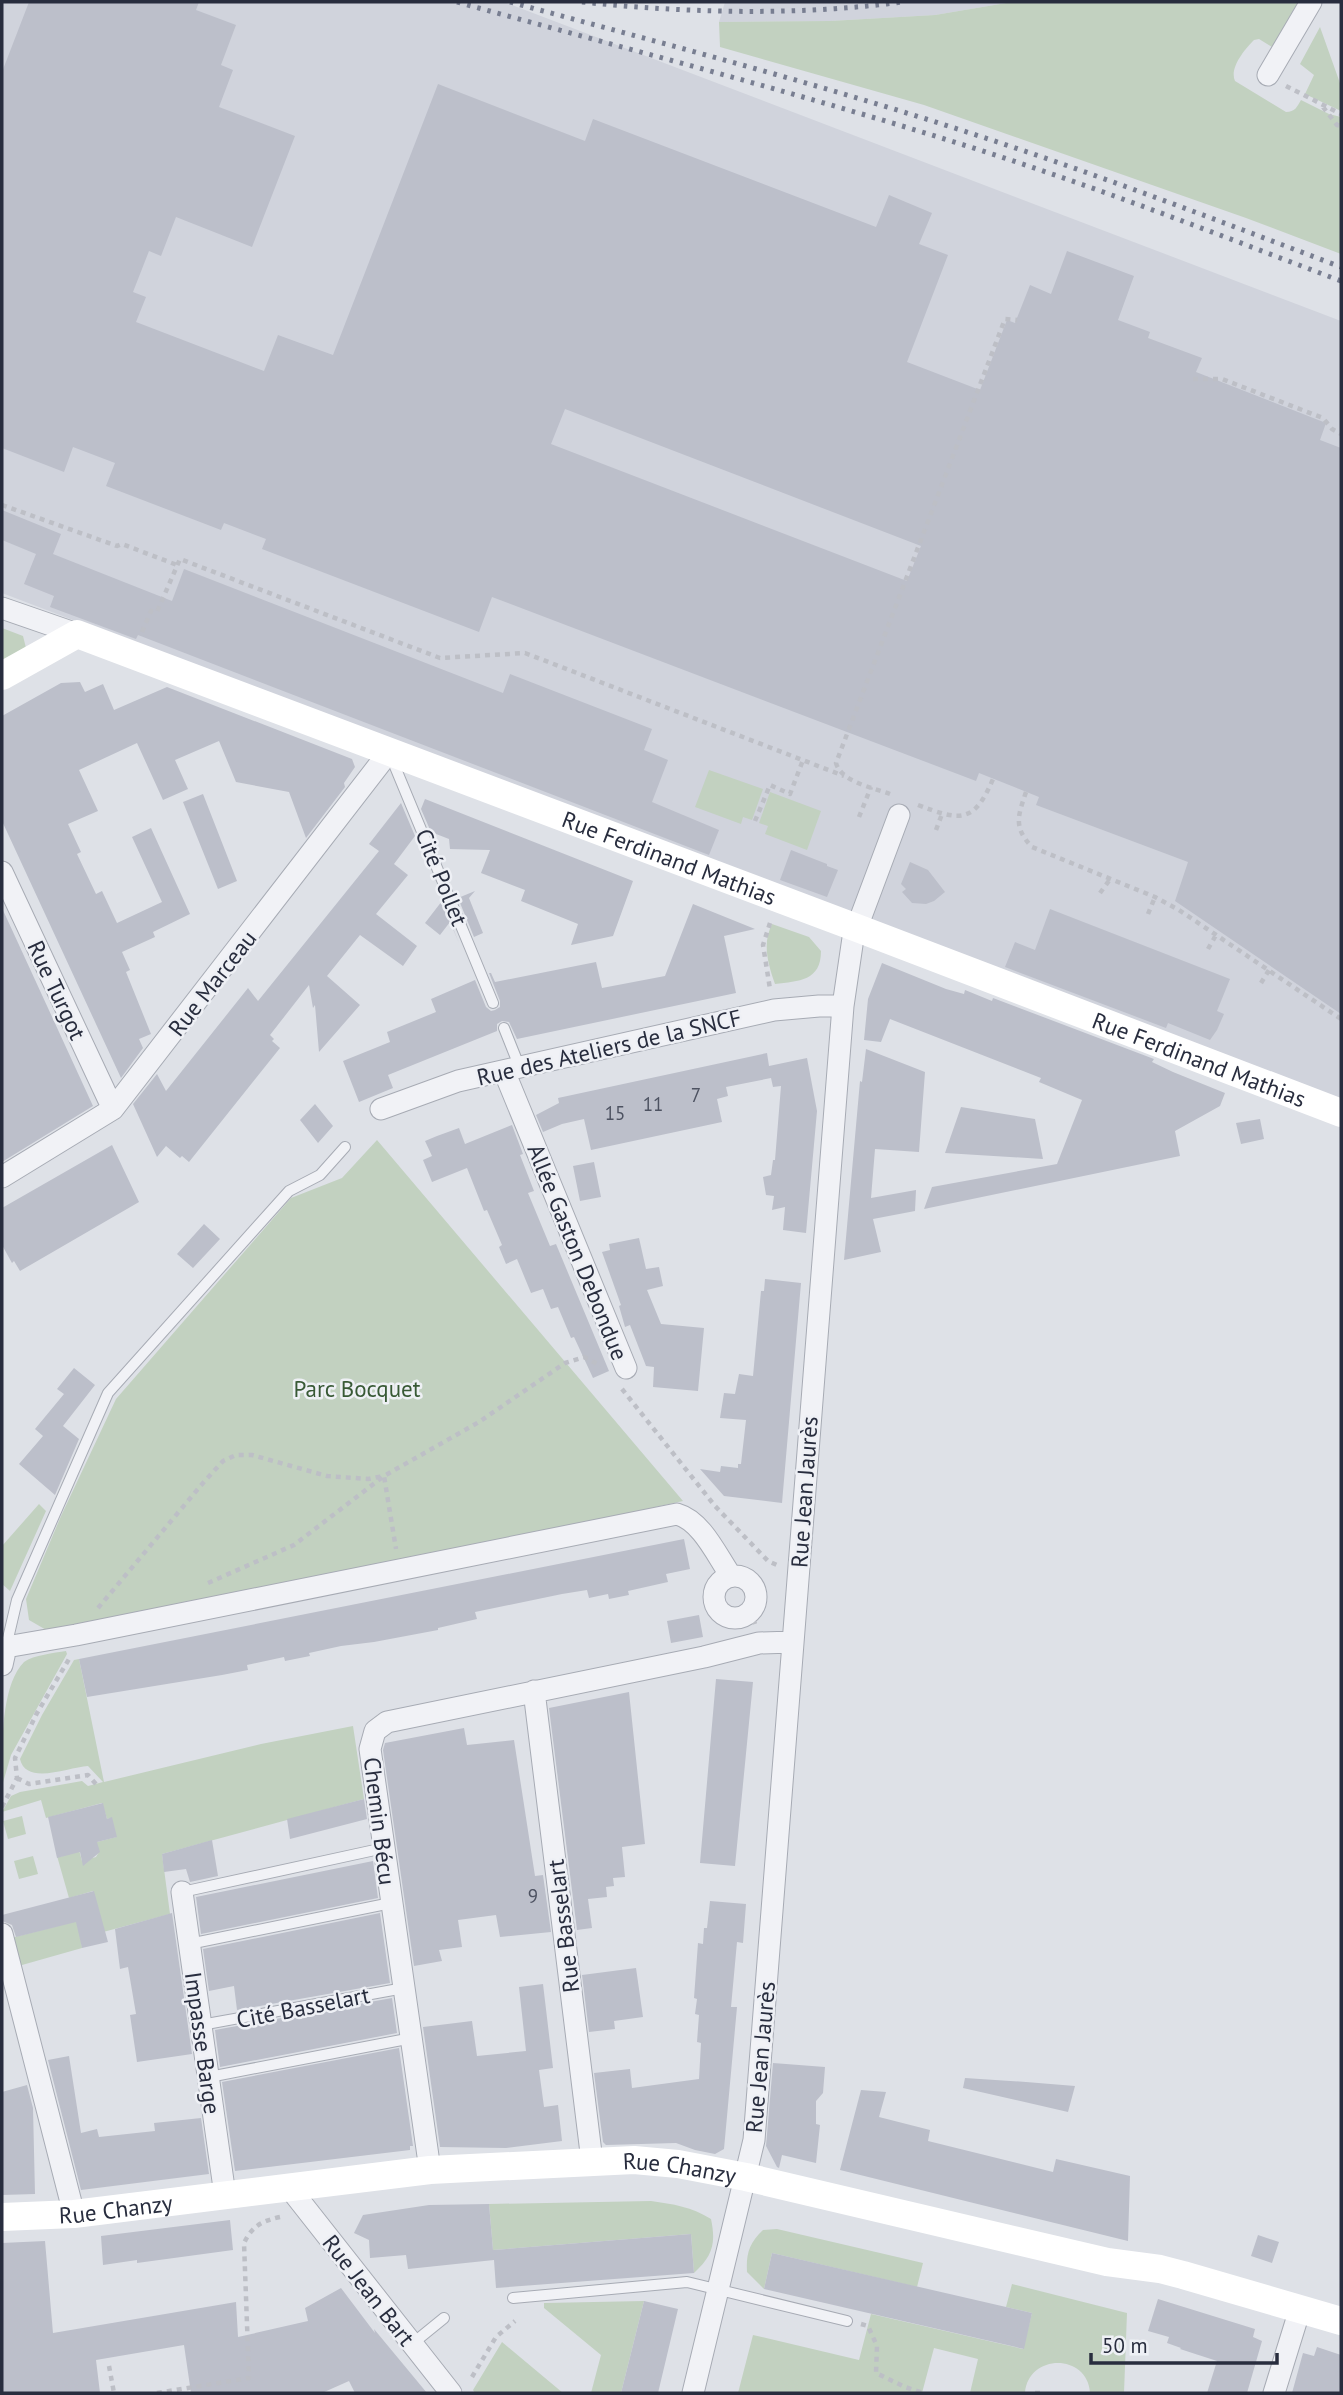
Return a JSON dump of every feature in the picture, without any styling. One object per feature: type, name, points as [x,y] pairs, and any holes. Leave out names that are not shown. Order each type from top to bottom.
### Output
[{"type":"street","points":[[1268,75],[1311,2]]},
{"type":"street","points":[[2,608],[77,634]]},
{"type":"street","points":[[2,676],[77,634]]},
{"type":"street","name":"Rue Ferdinand Mathias","points":[[77,634],[1341,1113]]},
{"type":"street","name":"Rue Marceau","points":[[2,1177],[113,1109],[389,752]]},
{"type":"street","name":"Rue Jean Jaurès","points":[[693,2393],[746,2178],[755,2122],[842,1006],[849,955],[900,804]]},
{"type":"street","name":"Rue Turgot","points":[[2,872],[113,1109]]},
{"type":"street","name":"Rue des Ateliers de la SNCF","points":[[381,1109],[439,1086],[774,1010],[842,1006]]},
{"type":"street","name":"Allée Gaston Debondue","points":[[512,1070],[615,1368]]},
{"type":"street","points":[[4,1656],[76,1635],[677,1514],[685,1516],[699,1530],[731,1576]]},
{"type":"street","name":"Chemin Bécu","points":[[430,2170],[370,1749],[375,1731],[381,1725],[759,1643],[793,1642]]},
{"type":"street","name":"Rue Basselart","points":[[534,1691],[592,2161]]},
{"type":"street","name":"Impasse Barge","points":[[182,1892],[225,2195]]},
{"type":"street","points":[[2,1934],[74,2214]]},
{"type":"street","name":"Rue Chanzy","points":[[2,2217],[74,2214],[430,2170],[592,2161],[661,2162],[746,2178],[1107,2262],[1160,2269],[1341,2321]]},
{"type":"street","name":"Rue Jean Bart","points":[[288,2186],[451,2393]]},
{"type":"street","points":[[1275,2393],[1300,2309]]},
{"type":"lane","name":"Cité Pollet","points":[[389,752],[494,1003]]},
{"type":"lane","points":[[504,1028],[512,1070]]},
{"type":"lane","points":[[4,1656],[17,1600],[108,1393],[289,1191],[320,1175],[345,1147]]},
{"type":"lane","points":[[182,1892],[384,1848]]},
{"type":"lane","points":[[189,1944],[391,1903]]},
{"type":"lane","name":"Cité Basselart","points":[[201,2025],[404,1988]]},
{"type":"lane","points":[[209,2077],[412,2038]]},
{"type":"lane","points":[[513,2298],[687,2283],[846,2321]]},
{"type":"lane","points":[[412,2344],[444,2318]]},
{"type":"path","points":[[1268,75],[1341,114]]},
{"type":"path","points":[[1321,105],[1337,125],[1341,126]]},
{"type":"path","points":[[844,776],[836,763],[854,714],[1005,319],[1017,320]]},
{"type":"path","points":[[1194,379],[1222,379],[1323,418],[1332,429],[1341,434]]},
{"type":"path","points":[[2,505],[177,565]]},
{"type":"path","points":[[133,654],[150,611],[156,612],[180,559],[440,658],[525,653],[844,776],[871,787],[900,804],[957,817],[984,802],[993,779]]},
{"type":"path","points":[[755,821],[770,785],[790,793],[803,760]]},
{"type":"path","points":[[859,817],[871,787]]},
{"type":"path","points":[[1026,792],[1018,826],[1024,839],[1032,847],[1155,897],[1341,1019]]},
{"type":"path","points":[[936,830],[942,814]]},
{"type":"path","points":[[1100,893],[1111,878]]},
{"type":"path","points":[[1148,914],[1155,897]]},
{"type":"path","points":[[774,1010],[763,945],[779,900]]},
{"type":"path","points":[[1208,949],[1216,935]]},
{"type":"path","points":[[1261,983],[1269,970]]},
{"type":"path","points":[[200,1585],[213,1582],[294,1545],[384,1476],[479,1422],[565,1363],[584,1357],[615,1368]]},
{"type":"path","name":"Allée Gaston Debondue","points":[[615,1368],[619,1385],[715,1506],[768,1561],[798,1569]]},
{"type":"path","points":[[2,1807],[17,1778],[15,1758],[37,1713],[74,1650],[77,1631],[223,1461],[236,1455],[252,1455],[327,1476],[368,1479],[384,1476]]},
{"type":"path","points":[[384,1476],[399,1570]]},
{"type":"path","points":[[98,1608],[111,1605]]},
{"type":"path","points":[[17,1778],[29,1784],[88,1775],[96,1784]]},
{"type":"path","points":[[157,2393],[249,2378],[244,2244],[250,2230],[264,2220],[308,2212]]},
{"type":"path","points":[[472,2377],[496,2337],[514,2321]]},
{"type":"path","points":[[846,2321],[868,2326],[877,2346],[876,2373],[905,2388],[923,2393]]},
{"type":"path","points":[[109,2366],[114,2393]]},
{"type":"path","points":[[1035,2393],[1045,2393]]},
{"type":"shaded area","points":[[2,2],[504,2],[1341,321],[1341,1103],[2,593]]},
{"type":"shaded area","points":[[725,2],[1012,2],[935,15],[830,21],[719,22]]},
{"type":"green space","points":[[1012,2],[1298,2],[1272,47],[1259,39],[1254,40],[1239,59],[1234,76],[1235,81],[1286,112],[1294,110],[1301,100],[1341,117],[1341,254],[924,105],[720,47],[719,22],[830,21],[935,15]]},
{"type":"green space","points":[[1320,27],[1341,86],[1341,111],[1305,94],[1314,75],[1300,64]]},
{"type":"green space","points":[[2,628],[23,636],[27,652],[2,665]]},
{"type":"green space","points":[[709,770],[763,789],[752,820],[743,817],[741,824],[695,807]]},
{"type":"green space","points":[[770,792],[821,811],[807,850],[765,834],[768,826],[759,823]]},
{"type":"green space","points":[[772,924],[809,937],[821,951],[820,961],[813,974],[800,980],[775,984],[768,962],[767,946]]},
{"type":"green space","name":"Parc Bocquet","points":[[377,1140],[683,1501],[48,1631],[29,1620],[26,1599],[61,1516],[116,1399],[291,1198],[342,1178]]},
{"type":"green space","points":[[39,1504],[46,1511],[10,1591],[2,1584],[2,1546]]},
{"type":"green space","points":[[66,1651],[67,1654],[11,1755],[2,1786],[6,1702],[16,1673],[28,1660]]},
{"type":"green space","points":[[79,1659],[104,1782],[261,1744],[353,1726],[364,1799],[162,1854],[170,1914],[81,1938],[82,1948],[15,1967],[7,1939],[100,1915],[93,1891],[69,1898],[57,1856],[79,1850],[82,1861],[96,1857],[99,1852],[93,1843],[116,1837],[111,1818],[107,1819],[102,1803],[46,1818],[41,1800],[2,1812],[11,1796],[20,1792],[82,1781],[88,1786],[103,1782],[88,1766],[39,1773],[30,1772],[20,1759],[74,1660]]},
{"type":"green space","points":[[22,1816],[26,1834],[8,1839],[3,1821]]},
{"type":"green space","points":[[33,1856],[38,1874],[19,1879],[14,1861]]},
{"type":"green space","points":[[651,2201],[689,2209],[711,2219],[712,2249],[694,2273],[691,2234],[493,2250],[489,2204]]},
{"type":"green space","points":[[777,2229],[923,2263],[917,2287],[772,2253],[764,2289],[747,2272],[748,2254],[754,2240],[763,2230]]},
{"type":"green space","points":[[1012,2284],[1127,2313],[1124,2393],[1090,2393],[1087,2380],[1079,2370],[1058,2363],[1036,2370],[1025,2393],[970,2393],[978,2359],[934,2348],[922,2393],[738,2393],[753,2335],[859,2360],[871,2314],[1023,2349],[1032,2313],[1006,2307]]},
{"type":"green space","points":[[644,2301],[621,2393],[591,2393],[601,2355],[544,2308],[544,2303]]},
{"type":"green space","points":[[502,2342],[563,2393],[475,2393],[473,2390]]},
{"type":"building","points":[[29,2],[199,2],[196,10],[236,25],[221,65],[233,70],[219,107],[295,136],[252,247],[176,217],[161,256],[149,251],[133,292],[146,297],[136,322],[264,371],[278,335],[333,355],[438,84],[585,141],[593,119],[876,227],[889,195],[932,213],[919,244],[948,255],[907,362],[980,390],[1007,320],[1015,323],[1030,285],[1051,294],[1067,251],[1134,276],[1118,320],[1150,332],[1148,338],[1202,358],[1196,372],[1326,423],[1320,440],[1341,448],[1341,1014],[1175,901],[1188,862],[1036,805],[1039,797],[979,773],[976,781],[492,597],[479,632],[262,549],[266,539],[224,523],[221,530],[106,486],[115,463],[73,447],[64,472],[2,448],[2,72]],"holes":[[[565,409],[921,546],[907,581],[551,444]]]},
{"type":"building","points":[[2,510],[61,534],[53,554],[172,601],[184,569],[503,693],[510,674],[652,729],[644,750],[668,760],[652,802],[719,830],[709,855],[138,635],[136,639],[50,607],[54,596],[24,584],[36,554],[2,540]]},
{"type":"building","points":[[80,682],[85,692],[103,684],[114,710],[167,687],[352,759],[355,767],[344,783],[345,787],[306,838],[289,792],[236,782],[219,741],[175,760],[188,789],[163,800],[137,743],[79,770],[98,811],[68,824],[81,852],[77,854],[96,894],[102,891],[117,923],[162,902],[132,837],[151,828],[190,914],[153,932],[155,937],[122,952],[130,970],[126,972],[151,1034],[139,1039],[143,1048],[121,1078],[2,821],[2,716],[61,683]]},
{"type":"building","points":[[203,794],[237,881],[218,889],[183,802]]},
{"type":"building","points":[[425,799],[633,881],[613,936],[571,945],[578,924],[521,901],[525,890],[481,873],[490,850],[450,849],[449,839],[431,832],[421,809]]},
{"type":"building","points":[[401,803],[415,836],[394,864],[408,875],[376,914],[417,946],[403,966],[360,935],[327,976],[360,1005],[319,1052],[315,1005],[313,1008],[309,985],[270,1035],[280,1048],[189,1162],[166,1146],[157,1157],[133,1104],[157,1074],[166,1091],[248,988],[258,1001],[379,851],[369,844]]},
{"type":"building","points":[[791,850],[838,870],[827,897],[780,880]]},
{"type":"building","points":[[910,862],[928,870],[945,892],[926,904],[912,903],[902,892],[906,889],[901,884]]},
{"type":"building","points":[[475,891],[469,898],[483,933],[474,937],[458,898]]},
{"type":"building","points":[[442,901],[459,943],[450,922],[440,935],[425,923]]},
{"type":"building","points":[[693,904],[755,929],[724,936],[736,993],[517,1039],[509,1022],[502,1021],[497,1024],[497,1031],[388,1075],[393,1088],[359,1102],[343,1061],[390,1042],[387,1032],[436,1012],[431,999],[475,980],[486,1007],[491,1011],[500,1007],[500,1001],[489,973],[495,982],[596,962],[602,988],[665,976]]},
{"type":"building","points":[[2,908],[93,1106],[2,1162]]},
{"type":"building","points":[[1050,909],[1230,979],[1217,1011],[1224,1014],[1210,1040],[1168,1023],[1166,1028],[1005,967],[1015,942],[1035,950]]},
{"type":"building","points":[[882,963],[946,989],[964,994],[965,990],[992,1001],[993,998],[1154,1059],[1152,1062],[1225,1093],[1220,1106],[1175,1131],[1180,1156],[924,1209],[932,1187],[1057,1164],[1082,1100],[1039,1082],[1041,1078],[890,1019],[881,1042],[864,1040],[868,999]]},
{"type":"building","points":[[866,1049],[925,1072],[919,1152],[875,1149],[871,1198],[916,1190],[915,1211],[873,1219],[881,1252],[844,1260],[860,1081],[862,1082]]},
{"type":"building","points":[[767,1053],[769,1066],[807,1058],[817,1111],[806,1233],[783,1230],[785,1207],[772,1210],[774,1196],[766,1195],[763,1177],[771,1175],[775,1160],[781,1086],[773,1087],[771,1078],[726,1087],[728,1096],[717,1099],[722,1122],[591,1150],[584,1119],[543,1132],[536,1115],[559,1103],[558,1098]]},
{"type":"building","points":[[315,1104],[333,1126],[318,1143],[300,1120]]},
{"type":"building","points":[[961,1107],[1035,1119],[1043,1159],[945,1153]]},
{"type":"building","points":[[1260,1119],[1264,1139],[1241,1144],[1236,1123]]},
{"type":"building","points":[[512,1125],[534,1191],[528,1193],[550,1246],[556,1244],[609,1371],[593,1378],[558,1307],[551,1309],[543,1289],[531,1293],[517,1259],[506,1264],[499,1247],[502,1245],[487,1210],[484,1211],[467,1168],[432,1182],[423,1160],[432,1156],[425,1141],[437,1136],[459,1128],[465,1144]]},
{"type":"building","points":[[112,1145],[139,1202],[20,1271],[2,1245],[2,1208]]},
{"type":"building","points":[[594,1162],[601,1197],[580,1201],[573,1166]]},
{"type":"building","points":[[204,1224],[220,1239],[193,1268],[177,1254]]},
{"type":"building","points":[[639,1238],[646,1269],[659,1267],[663,1286],[647,1290],[661,1324],[704,1328],[698,1391],[653,1387],[654,1367],[646,1366],[630,1325],[625,1327],[619,1306],[621,1305],[602,1252],[610,1250],[609,1244]]},
{"type":"building","points":[[765,1279],[801,1283],[782,1503],[724,1496],[700,1469],[720,1472],[721,1466],[738,1468],[738,1464],[741,1464],[746,1420],[720,1418],[724,1393],[735,1394],[739,1374],[753,1376],[761,1291],[764,1291]]},
{"type":"building","points":[[74,1368],[95,1385],[63,1426],[79,1439],[55,1495],[19,1464],[43,1436],[35,1429],[64,1394],[57,1389]]},
{"type":"building","points":[[684,1539],[690,1569],[666,1574],[668,1582],[628,1591],[629,1595],[609,1599],[608,1594],[589,1598],[587,1590],[562,1594],[475,1612],[477,1619],[438,1630],[341,1646],[285,1661],[284,1657],[247,1665],[248,1670],[222,1675],[87,1697],[79,1659]]},
{"type":"building","points":[[699,1615],[703,1637],[671,1643],[667,1621]]},
{"type":"building","points":[[716,1679],[753,1682],[735,1866],[700,1863]]},
{"type":"building","points":[[629,1692],[645,1844],[622,1847],[625,1877],[613,1878],[614,1886],[606,1887],[607,1897],[588,1899],[592,1928],[577,1930],[549,1708]]},
{"type":"building","points":[[464,1728],[467,1745],[514,1740],[535,1876],[543,1875],[551,1932],[500,1937],[496,1915],[458,1920],[462,1947],[439,1950],[442,1961],[414,1966],[383,1750],[385,1743]]},
{"type":"building","points":[[364,1799],[367,1819],[290,1839],[287,1819]]},
{"type":"building","points":[[103,1803],[107,1819],[112,1817],[117,1837],[97,1842],[100,1852],[83,1866],[80,1852],[57,1858],[48,1817]]},
{"type":"building","points":[[212,1840],[218,1876],[190,1882],[186,1869],[164,1872],[162,1854]]},
{"type":"building","points":[[373,1861],[378,1898],[201,1934],[196,1897]]},
{"type":"building","points":[[94,1891],[108,1942],[82,1948],[76,1922],[16,1937],[12,1925],[2,1921],[2,1915]]},
{"type":"building","points":[[710,1901],[746,1904],[743,1943],[737,1942],[731,2007],[737,2007],[724,2149],[715,2154],[676,2143],[606,2145],[603,2142],[594,2073],[630,2069],[632,2088],[699,2079],[701,2043],[697,2042],[699,2015],[695,2014],[697,1999],[694,1998],[698,1943],[703,1944]]},
{"type":"building","points":[[172,1913],[192,2054],[137,2062],[130,2015],[136,2014],[128,1967],[120,1969],[115,1929]]},
{"type":"building","points":[[380,1913],[390,1983],[237,2010],[234,1986],[209,1991],[203,1949]]},
{"type":"building","points":[[636,1968],[643,2017],[614,2021],[615,2029],[589,2032],[582,1975]]},
{"type":"building","points":[[543,1984],[553,2068],[539,2070],[544,2107],[558,2105],[562,2141],[506,2148],[440,2147],[423,2027],[472,2021],[477,2056],[526,2051],[519,1987]]},
{"type":"building","points":[[392,1998],[397,2033],[220,2067],[215,2030]]},
{"type":"building","points":[[399,2048],[413,2146],[410,2146],[410,2150],[235,2171],[222,2082]]},
{"type":"building","points":[[69,2056],[81,2133],[97,2129],[99,2137],[155,2131],[154,2123],[201,2118],[209,2174],[81,2190],[48,2060]]},
{"type":"building","points":[[773,2063],[825,2067],[823,2093],[816,2101],[816,2124],[820,2125],[816,2163],[782,2155],[779,2168],[766,2146]]},
{"type":"building","points":[[965,2078],[1075,2086],[1068,2112],[963,2088]]},
{"type":"building","points":[[27,2085],[33,2108],[35,2194],[2,2195],[2,2092]]},
{"type":"building","points":[[861,2090],[886,2092],[879,2117],[930,2130],[928,2141],[1053,2172],[1056,2159],[1130,2176],[1128,2241],[840,2170]]},
{"type":"building","points":[[489,2204],[493,2250],[691,2234],[694,2273],[496,2288],[494,2260],[408,2269],[406,2255],[370,2258],[369,2240],[354,2233],[363,2215],[429,2205]]},
{"type":"building","points":[[230,2220],[233,2250],[103,2265],[101,2236]]},
{"type":"building","points":[[1258,2235],[1279,2242],[1272,2263],[1251,2256]]},
{"type":"building","points":[[45,2241],[53,2333],[236,2302],[238,2337],[308,2321],[305,2308],[341,2288],[375,2333],[374,2329],[427,2393],[355,2393],[349,2381],[322,2393],[191,2393],[184,2345],[96,2360],[100,2393],[2,2393],[2,2243]]},
{"type":"building","points":[[772,2253],[1032,2313],[1024,2349],[764,2289]]},
{"type":"building","points":[[1158,2299],[1255,2329],[1253,2337],[1262,2341],[1247,2393],[1207,2393],[1217,2361],[1180,2349],[1167,2343],[1169,2337],[1148,2331]]},
{"type":"building","points":[[644,2301],[678,2309],[658,2393],[621,2393]]},
{"type":"building","points":[[1317,2347],[1341,2355],[1341,2393],[1292,2393],[1303,2353],[1314,2356]]},
{"type":"railway","points":[[457,2],[777,90],[967,146],[1108,194],[1341,281]]},
{"type":"railway","points":[[510,2],[800,81],[973,134],[1112,182],[1341,267]]},
{"type":"railway","points":[[582,2],[702,11],[782,11],[902,2]]}]
